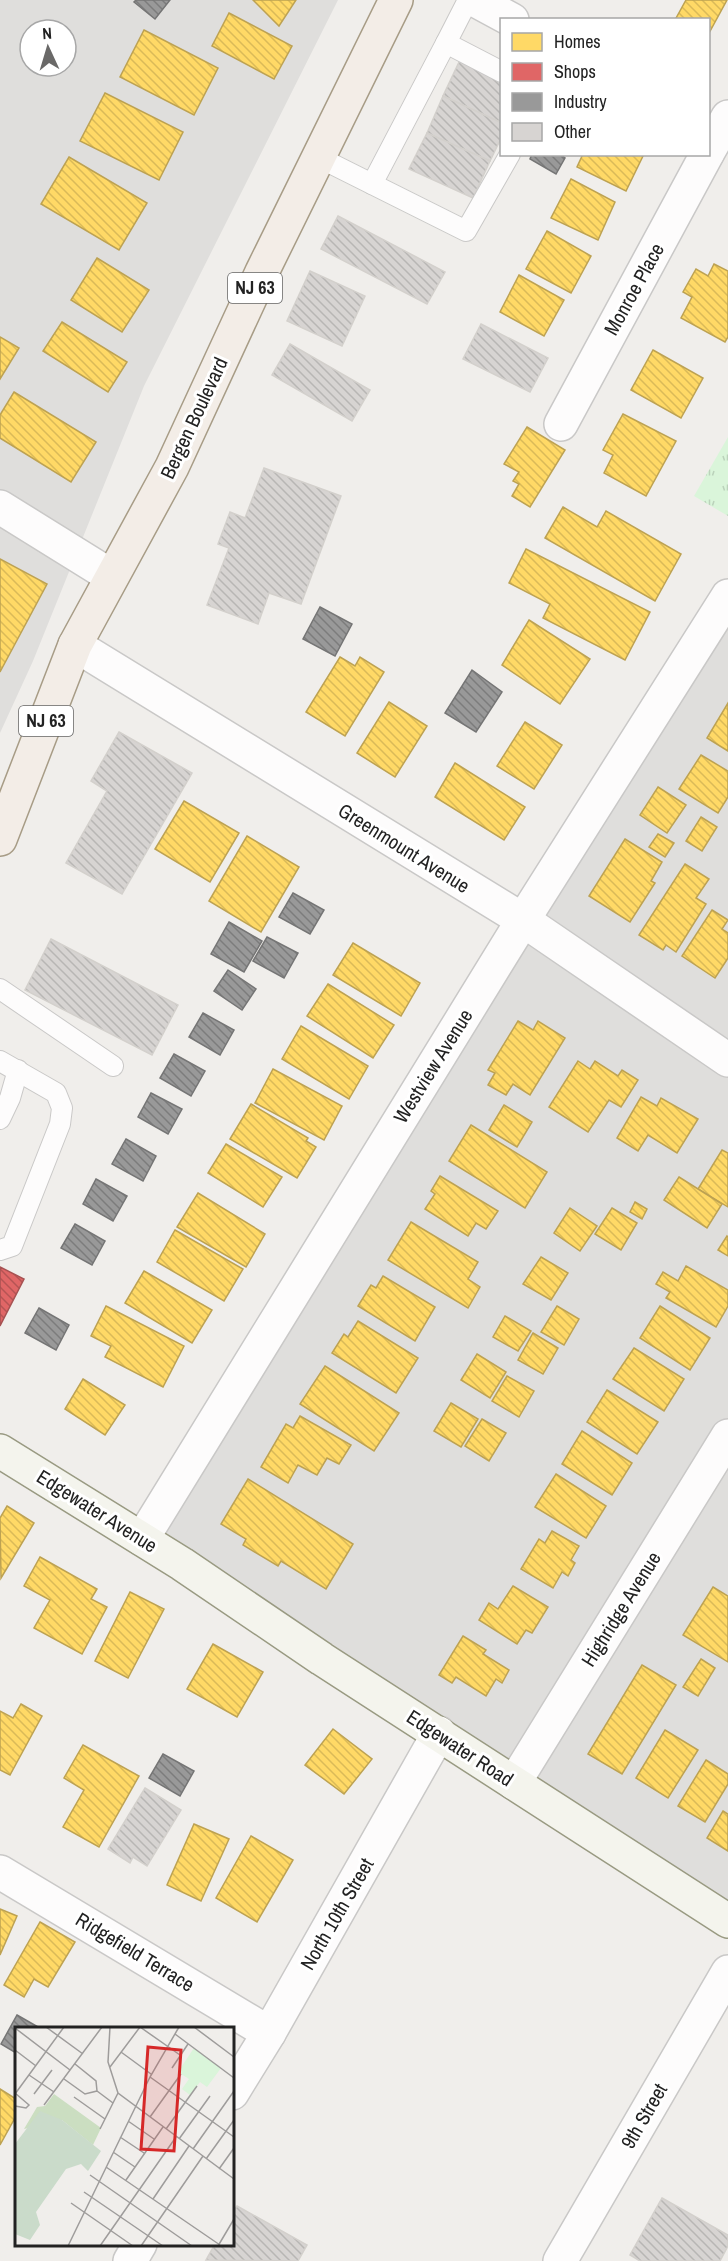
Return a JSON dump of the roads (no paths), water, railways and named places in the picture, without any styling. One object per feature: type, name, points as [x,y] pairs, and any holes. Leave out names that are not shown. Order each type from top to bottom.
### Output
[{"type":"main road","name":"Bergen Boulevard","points":[[0,839],[75,645],[172,467],[262,272],[396,0]]},
{"type":"street","points":[[475,0],[508,18]]},
{"type":"street","name":"Monroe Place","points":[[561,424],[704,156]]},
{"type":"street","points":[[0,507],[111,576]]},
{"type":"street","name":"Westview Avenue","points":[[142,1539],[523,920],[728,596]]},
{"type":"street","name":"Greenmount Avenue","points":[[75,645],[523,920],[728,1060]]},
{"type":"street","name":"Highridge Avenue","points":[[514,1783],[728,1436]]},
{"type":"street","name":"Edgewater Avenue","points":[[0,1451],[194,1573]]},
{"type":"street","name":"Edgewater Road","points":[[194,1573],[322,1659],[728,1921]]},
{"type":"street","name":"North 10th Street","points":[[234,2090],[439,1733]]},
{"type":"street","name":"Ridgefield Terrace","points":[[0,1872],[269,2032]]},
{"type":"street","name":"9th Street","points":[[560,2261],[728,1972]]},
{"type":"street","points":[[130,2261],[139,2246]]},
{"type":"lane","points":[[372,184],[468,0]]},
{"type":"lane","points":[[446,43],[500,71]]},
{"type":"lane","points":[[318,157],[466,231],[509,156]]},
{"type":"lane","points":[[0,988],[113,1065]]},
{"type":"lane","points":[[0,1061],[56,1093],[62,1108],[60,1124],[12,1246],[0,1250]]},
{"type":"lane","points":[[0,1119],[10,1098],[18,1070]]}]
